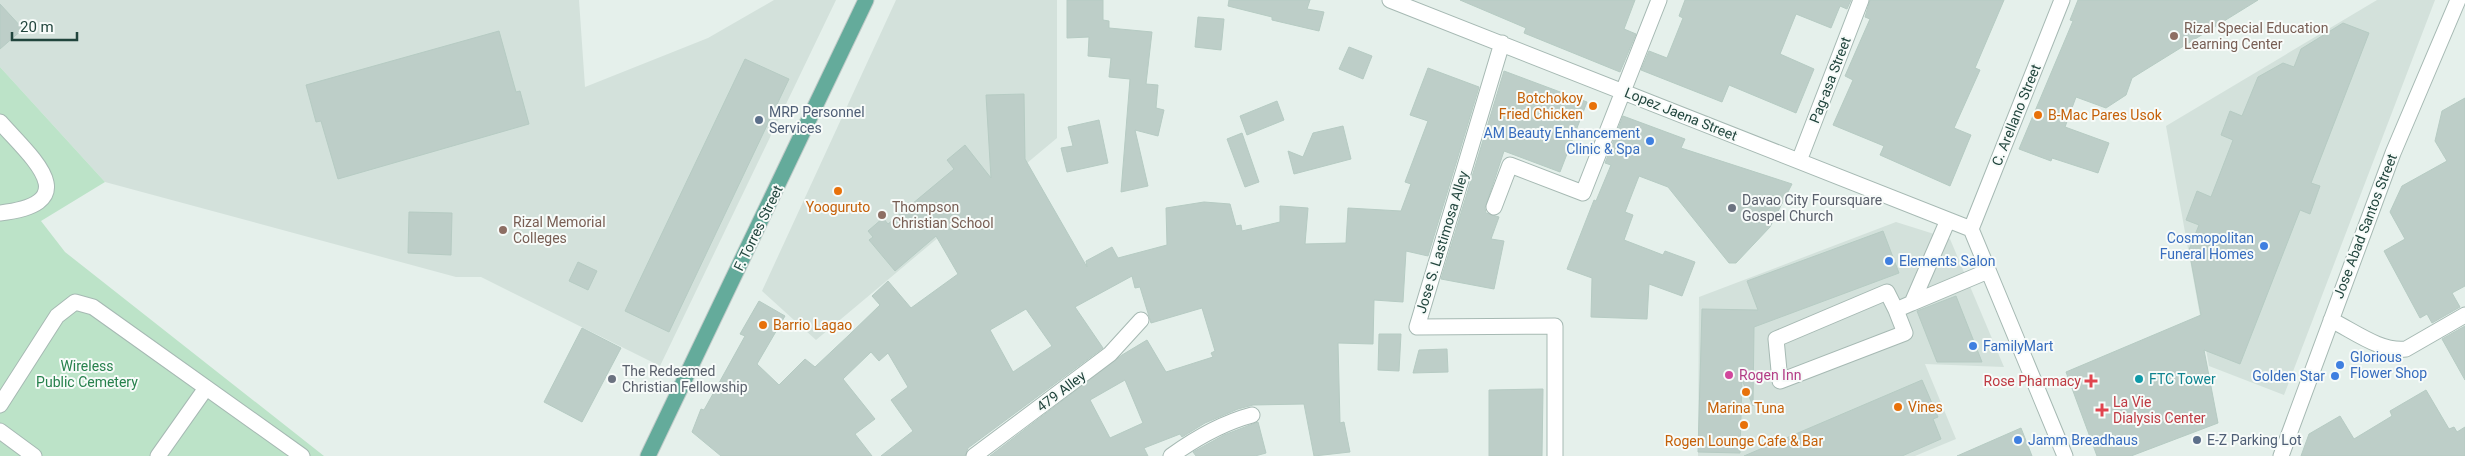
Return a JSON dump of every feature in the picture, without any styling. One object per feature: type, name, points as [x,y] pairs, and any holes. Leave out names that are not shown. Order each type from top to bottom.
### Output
[{"type":"main road","name":"F. Torres Street","points":[[648,456],[866,0]]},
{"type":"street","name":"Lopez Jaena Street","points":[[1390,0],[1971,229]]},
{"type":"street","points":[[1494,207],[1510,165],[1583,193],[1659,0]]},
{"type":"street","name":"Pag-asa Street","points":[[1798,161],[1861,0]]},
{"type":"street","name":"C. Arellano Street","points":[[1971,229],[2062,0]]},
{"type":"street","name":"Jose Abad Santos Street","points":[[2281,456],[2393,153],[2458,0]]},
{"type":"street","name":"Jose S. Lastimosa Alley","points":[[1502,43],[1417,327],[1555,326],[1555,456]]},
{"type":"street","points":[[0,122],[42,169],[47,179],[47,188],[44,195],[35,204],[0,213]]},
{"type":"street","points":[[1912,303],[1948,220]]},
{"type":"street","points":[[1971,229],[2065,456]]},
{"type":"street","points":[[1896,310],[1988,271]]},
{"type":"street","points":[[1887,292],[1896,310],[1905,333],[1780,382],[1776,339],[1887,292]]},
{"type":"street","points":[[0,405],[57,316],[75,302],[93,307],[302,456]]},
{"type":"street","points":[[2331,320],[2388,349],[2396,350],[2406,349],[2465,315]]},
{"type":"street","name":"479 Alley","points":[[974,456],[1110,354],[1141,320]]},
{"type":"street","points":[[158,456],[206,388]]},
{"type":"street","points":[[1172,456],[1205,433],[1230,421],[1252,415]]},
{"type":"street","points":[[0,431],[34,456]]},
{"type":"shaded area","name":"Rizal Memorial Colleges","points":[[0,0],[579,0],[585,87],[708,38],[774,0],[836,0],[660,366],[481,277],[456,277],[105,182],[0,67]]},
{"type":"shaded area","name":"Thompson Christian School","points":[[896,0],[1057,0],[1057,138],[816,340],[762,291]]},
{"type":"shaded area","name":"Cosmopolitan Funeral Homes","points":[[2377,0],[2435,0],[2284,395],[2209,366],[2166,126]]},
{"type":"shaded area","points":[[1896,222],[1950,239],[2004,367],[1925,364],[1956,439],[1915,456],[1698,456],[1699,297]]},
{"type":"green space","name":"Wireless Public Cemetery","points":[[0,67],[105,182],[41,221],[65,252],[324,456],[0,456]]},
{"type":"building","points":[[1067,0],[1103,0],[1103,20],[1109,21],[1109,28],[1152,32],[1146,84],[1158,85],[1156,108],[1164,110],[1158,136],[1135,130],[1148,186],[1121,192],[1130,79],[1109,77],[1111,58],[1088,56],[1089,37],[1067,38]]},
{"type":"building","points":[[1229,0],[1310,0],[1307,9],[1324,12],[1319,31],[1272,20],[1272,17],[1228,6]]},
{"type":"building","points":[[1460,0],[1635,0],[1624,29],[1636,34],[1620,72],[1524,33],[1526,28]]},
{"type":"building","points":[[1685,0],[1851,0],[1847,9],[1840,6],[1831,28],[1796,14],[1780,54],[1814,69],[1796,113],[1729,85],[1722,102],[1641,70],[1649,51],[1667,58],[1683,18],[1679,16]]},
{"type":"building","points":[[1870,0],[2004,0],[1975,68],[1980,70],[1954,128],[1971,135],[1950,186],[1880,155],[1884,146],[1833,125],[1853,80],[1845,76],[1870,19],[1865,17]]},
{"type":"building","points":[[2078,0],[2258,0],[2132,78],[2126,95],[2106,108],[2076,97],[2065,127],[2109,143],[2098,173],[2052,158],[2051,161],[2019,149],[2073,21],[2070,20]]},
{"type":"building","points":[[0,4],[23,29],[0,49]]},
{"type":"building","points":[[1198,17],[1224,19],[1221,50],[1195,47]]},
{"type":"building","points":[[2343,23],[2369,33],[2311,183],[2320,186],[2310,214],[2300,210],[2240,364],[2204,350],[2218,423],[2131,456],[2097,456],[2066,372],[2201,315],[2189,250],[2199,225],[2186,220],[2197,191],[2211,197],[2233,140],[2221,135],[2230,111],[2242,116],[2258,77],[2283,63],[2294,67],[2301,49]]},
{"type":"building","points":[[499,31],[516,92],[520,91],[529,124],[338,179],[321,121],[316,122],[306,85]]},
{"type":"building","points":[[1349,47],[1372,56],[1363,79],[1339,69]]},
{"type":"building","points":[[745,59],[789,79],[669,332],[625,311]]},
{"type":"building","points":[[1428,68],[1479,87],[1428,256],[1406,251],[1403,302],[1374,300],[1373,344],[1338,343],[1340,423],[1344,422],[1350,452],[1314,456],[1304,404],[1253,405],[1238,409],[1205,423],[1182,437],[1180,434],[1144,448],[1148,456],[990,456],[1122,355],[1147,340],[1166,372],[1213,357],[1211,353],[1215,351],[1202,308],[1151,323],[1140,287],[1135,288],[1132,276],[1075,307],[1103,348],[968,448],[965,456],[881,456],[913,431],[891,400],[908,387],[888,353],[879,361],[871,352],[843,379],[875,419],[855,434],[872,456],[721,456],[692,432],[701,409],[704,410],[745,336],[740,334],[759,301],[785,316],[757,364],[779,385],[805,359],[815,367],[849,335],[880,305],[872,296],[888,281],[911,308],[958,274],[936,236],[895,271],[869,240],[873,237],[868,231],[883,218],[888,224],[954,169],[947,160],[965,145],[991,178],[986,95],[1024,94],[1025,159],[1087,267],[1086,261],[1112,247],[1118,258],[1167,245],[1166,208],[1204,202],[1230,204],[1236,226],[1241,225],[1242,231],[1280,222],[1280,206],[1308,208],[1305,244],[1346,243],[1348,208],[1401,211],[1411,184],[1405,182],[1428,121],[1410,115]],"holes":[[[1026,309],[1052,346],[1013,372],[990,330]],[[1125,380],[1143,423],[1110,438],[1090,400]]]},
{"type":"building","points":[[1504,71],[1587,102],[1560,172],[1504,151],[1485,208],[1486,213],[1499,217],[1491,239],[1504,241],[1494,289],[1441,279]]},
{"type":"building","points":[[2465,98],[2465,286],[2452,293],[2460,307],[2432,323],[2427,314],[2420,318],[2384,251],[2405,239],[2390,212],[2402,186],[2447,161],[2435,141],[2442,111]]},
{"type":"building","points":[[1277,101],[1284,120],[1247,135],[1240,116]]},
{"type":"building","points":[[1623,116],[1685,139],[1681,148],[1792,184],[1770,227],[1736,263],[1729,263],[1668,187],[1639,176],[1625,212],[1633,215],[1624,240],[1663,255],[1665,251],[1695,262],[1682,296],[1649,284],[1647,319],[1591,317],[1592,278],[1567,269],[1594,200],[1596,201],[1611,165],[1605,163]]},
{"type":"building","points":[[1099,120],[1108,163],[1067,172],[1061,148],[1073,146],[1068,127]]},
{"type":"building","points":[[1343,126],[1351,159],[1294,174],[1288,151],[1303,157],[1313,133]]},
{"type":"building","points":[[1242,133],[1259,182],[1245,187],[1227,139]]},
{"type":"building","points":[[409,212],[452,213],[451,255],[408,253]]},
{"type":"building","points":[[1883,231],[1899,273],[1754,327],[1753,406],[1742,380],[1740,453],[1698,452],[1702,309],[1758,310],[1747,281]]},
{"type":"building","points":[[578,262],[597,271],[588,290],[569,281]]},
{"type":"building","points":[[1956,296],[1982,362],[1937,362],[1917,311]]},
{"type":"building","points":[[2465,326],[2465,380],[2442,339]]},
{"type":"building","points":[[582,328],[621,348],[582,422],[544,402]]},
{"type":"building","points":[[1379,334],[1401,334],[1399,371],[1378,370]]},
{"type":"building","points":[[1447,349],[1448,372],[1413,373],[1419,350]]},
{"type":"building","points":[[1922,380],[1938,417],[1933,419],[1941,439],[1902,456],[1744,456]]},
{"type":"building","points":[[1543,389],[1542,456],[1489,456],[1489,390]]},
{"type":"building","points":[[2426,390],[2449,429],[2454,427],[2457,432],[2465,427],[2465,456],[2301,456],[2309,434],[2340,416],[2354,439],[2392,416],[2390,411]]},
{"type":"building","points":[[1258,422],[1266,453],[1255,456],[1196,456],[1193,452],[1224,435]]},
{"type":"building","points":[[2021,428],[2032,456],[1957,456]]},
{"type":"place","name":"Rizal Special Education Learning Center","points":[[2174,36]]},
{"type":"place","name":"Botchokoy Fried Chicken","points":[[1593,106]]},
{"type":"place","name":"B-Mac Pares Usok","points":[[2038,115]]},
{"type":"place","name":"MRP Personnel Services","points":[[759,120]]},
{"type":"place","name":"AM Beauty Enhancement Clinic & Spa","points":[[1650,141]]},
{"type":"place","name":"Yooguruto","points":[[838,191]]},
{"type":"place","name":"Davao City Foursquare Gospel Church","points":[[1732,208]]},
{"type":"place","name":"Thompson Christian School","points":[[882,215]]},
{"type":"place","name":"Rizal Memorial Colleges","points":[[503,230]]},
{"type":"place","name":"Cosmopolitan Funeral Homes","points":[[2264,246]]},
{"type":"place","name":"Elements Salon","points":[[1889,261]]},
{"type":"place","name":"Barrio Lagao","points":[[763,325]]},
{"type":"place","name":"FamilyMart","points":[[1973,346]]},
{"type":"place","name":"Glorious Flower Shop","points":[[2340,365]]},
{"type":"place","name":"Rogen Inn","points":[[1729,375]]},
{"type":"place","name":"Golden Star","points":[[2335,376]]},
{"type":"place","name":"The Redeemed Christian Fellowship","points":[[612,379]]},
{"type":"place","name":"FTC Tower","points":[[2139,379]]},
{"type":"place","name":"Rose Pharmacy","points":[[2091,381]]},
{"type":"place","name":"Marina Tuna","points":[[1746,392]]},
{"type":"place","name":"Vines","points":[[1898,407]]},
{"type":"place","name":"La Vie Dialysis Center","points":[[2102,410]]},
{"type":"place","name":"Rogen Lounge Cafe & Bar","points":[[1744,425]]},
{"type":"place","name":"Jamm Breadhaus","points":[[2018,440]]},
{"type":"place","name":"E-Z Parking Lot","points":[[2197,440]]}]
